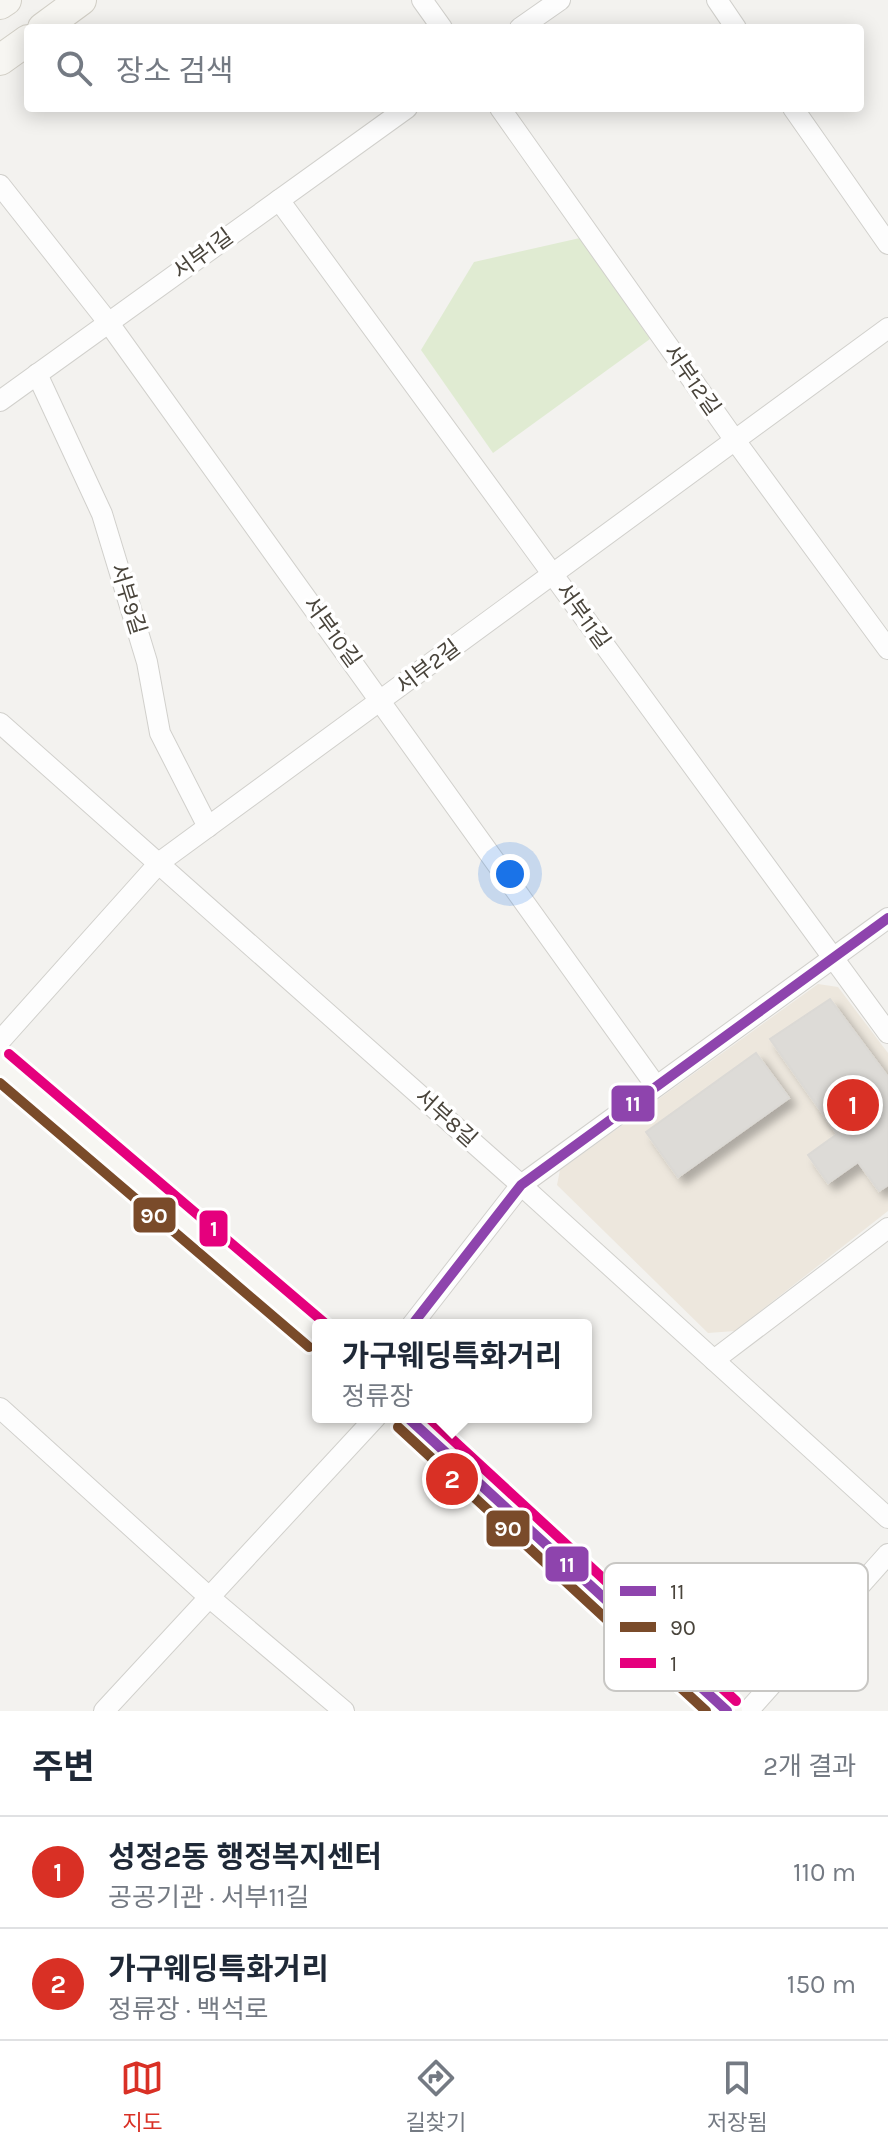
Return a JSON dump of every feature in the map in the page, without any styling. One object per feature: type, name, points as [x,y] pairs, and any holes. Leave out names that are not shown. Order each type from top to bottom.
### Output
[{"type":"main road","points":[[0,4],[6,0]]},
{"type":"main road","points":[[48,24],[81,0]]},
{"type":"main road","points":[[0,60],[24,43]]},
{"type":"main road","points":[[0,1065],[312,1331]]},
{"type":"main road","points":[[414,1423],[604,1598]]},
{"type":"main road","points":[[705,1691],[727,1711]]},
{"type":"street","points":[[422,0],[439,24]]},
{"type":"street","points":[[526,24],[560,0]]},
{"type":"street","points":[[717,0],[733,24]]},
{"type":"street","name":"서부1길","points":[[0,401],[401,112]]},
{"type":"street","name":"서부12길","points":[[503,112],[734,439],[888,649]]},
{"type":"street","points":[[796,112],[888,244]]},
{"type":"street","name":"서부10길","points":[[0,185],[108,322],[656,1086]]},
{"type":"street","name":"서부11길","points":[[279,200],[888,1033]]},
{"type":"street","name":"서부2길","points":[[0,1041],[160,862],[888,328]]},
{"type":"street","name":"서부9길","points":[[37,374],[102,514],[147,662],[160,733],[208,827]]},
{"type":"street","name":"서부8길","points":[[0,723],[521,1185],[888,1518]]},
{"type":"street","points":[[417,1319],[521,1185],[888,918]]},
{"type":"street","points":[[714,1360],[888,1228]]},
{"type":"street","points":[[0,1408],[209,1597],[344,1711]]},
{"type":"street","points":[[104,1711],[370,1423]]},
{"type":"street","points":[[868,1576],[888,1554]]},
{"type":"street","points":[[748,1711],[766,1691]]},
{"type":"shaded area","points":[[818,984],[838,987],[888,1053],[888,1211],[735,1331],[708,1333],[557,1185],[560,1170]]},
{"type":"green space","points":[[580,238],[650,339],[493,453],[421,350],[474,262]]},
{"type":"building","points":[[830,999],[888,1077],[888,1185],[879,1191],[858,1162],[828,1183],[808,1155],[837,1134],[770,1039]]},
{"type":"building","points":[[756,1053],[789,1098],[678,1177],[646,1132]]},
{"type":"transit line","name":"11","points":[[417,1319],[521,1185],[888,918]]},
{"type":"transit line","name":"1","points":[[9,1054],[320,1319]]},
{"type":"transit line","name":"90","points":[[0,1083],[309,1347]]},
{"type":"transit line","name":"11","points":[[414,1423],[604,1598]]},
{"type":"transit line","name":"1","points":[[435,1423],[604,1579]]},
{"type":"transit line","name":"90","points":[[398,1427],[604,1617]]},
{"type":"transit line","name":"90","points":[[684,1691],[706,1711]]},
{"type":"transit line","name":"11","points":[[705,1691],[727,1711]]},
{"type":"transit line","name":"1","points":[[725,1691],[736,1701]]},
{"type":"place","name":"성정2동 행정복지센터","points":[[853,1105]]},
{"type":"place","name":"가구웨딩특화거리","points":[[452,1479]]}]
